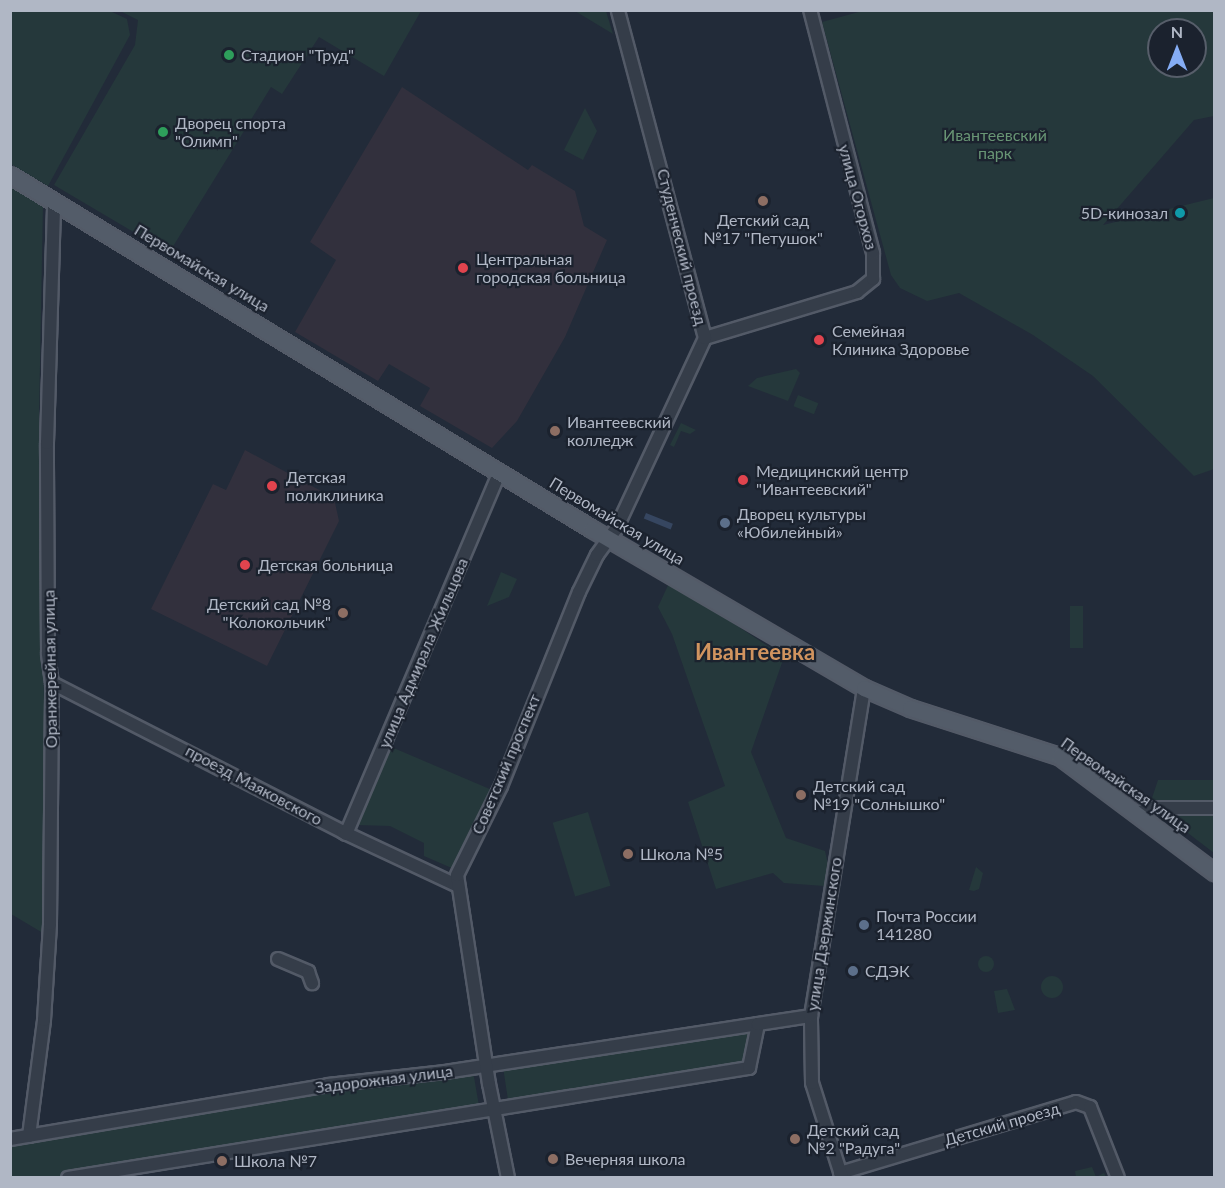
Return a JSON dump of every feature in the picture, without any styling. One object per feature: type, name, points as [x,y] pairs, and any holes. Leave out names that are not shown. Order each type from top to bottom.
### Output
[{"type":"main road","name":"Первомайская улица","points":[[10,175],[609,539],[864,688],[910,708],[1053,753],[1215,872]]},
{"type":"street","name":"Студенческий проезд","points":[[609,539],[705,338],[618,10]]},
{"type":"street","name":"улица Огорхоз","points":[[705,338],[857,292],[873,279],[873,253],[810,10]]},
{"type":"street","name":"Оранжерейная улица","points":[[29,1136],[50,932],[52,683],[48,653],[47,444],[54,201]]},
{"type":"street","name":"улица Адмирала Жильцова","points":[[346,834],[500,472]]},
{"type":"street","name":"Советский проспект","points":[[508,1178],[493,1107],[456,885],[457,875],[501,786],[569,615],[597,555],[609,539]]},
{"type":"street","name":"проезд Маяковского","points":[[52,683],[346,834],[456,885]]},
{"type":"street","name":"улица Дзержинского","points":[[841,1175],[812,1083],[811,1016],[864,688]]},
{"type":"street","points":[[1138,814],[1148,808],[1215,808]]},
{"type":"street","points":[[278,960],[308,972],[312,983]]},
{"type":"street","name":"Задорожная улица","points":[[10,1139],[328,1085],[811,1016]]},
{"type":"street","points":[[68,1178],[493,1107],[749,1068],[758,1024]]},
{"type":"street","name":"Детский проезд","points":[[841,1175],[1076,1102],[1090,1107],[1118,1178]]},
{"type":"shaded area","name":"Центральная городская больница","points":[[402,87],[528,170],[532,165],[575,191],[584,226],[607,240],[565,337],[517,421],[492,448],[420,406],[430,388],[389,364],[378,381],[295,332],[336,260],[310,242]]},
{"type":"shaded area","name":"Детская больница","points":[[245,450],[334,498],[339,521],[267,666],[151,609],[213,484],[226,490]]},
{"type":"green space","name":"Ивантеевский парк","points":[[866,10],[1214,11],[1214,116],[1194,120],[1103,225],[1214,198],[1214,469],[1194,476],[1093,376],[1033,335],[959,293],[927,301],[900,288],[891,275],[822,22]]},
{"type":"green space","points":[[10,11],[110,11],[127,19],[130,35],[48,186],[11,164]]},
{"type":"green space","points":[[120,11],[421,11],[384,76],[319,37],[282,94],[271,87],[169,253],[54,185],[135,45],[138,20]]},
{"type":"green space","points":[[575,11],[606,11],[613,34]]},
{"type":"green space","points":[[585,108],[597,131],[583,160],[564,150]]},
{"type":"green space","points":[[11,187],[43,206],[39,417],[48,936],[11,914]]},
{"type":"green space","points":[[796,369],[800,373],[788,401],[748,386],[757,378]]},
{"type":"green space","points":[[798,395],[818,403],[814,414],[794,406]]},
{"type":"green space","points":[[681,423],[696,430],[690,434],[681,431],[674,447],[670,445]]},
{"type":"green space","points":[[501,572],[517,579],[509,597],[487,606]]},
{"type":"green space","points":[[670,581],[784,657],[751,752],[786,838],[825,851],[829,869],[824,886],[784,883],[773,873],[716,889],[688,802],[725,786],[672,634],[658,607]]},
{"type":"green space","points":[[1070,606],[1083,606],[1083,648],[1070,648]]},
{"type":"green space","points":[[389,746],[492,790],[454,869],[424,856],[424,843],[390,826],[357,825]]},
{"type":"green space","points":[[1158,780],[1214,780],[1214,853],[1150,804]]},
{"type":"green space","points":[[588,812],[611,886],[575,896],[553,823]]},
{"type":"green space","points":[[976,867],[983,873],[979,889],[974,891],[969,890]]},
{"type":"green space","points":[[983,956],[989,956],[994,964],[992,970],[983,972],[978,967],[978,961]]},
{"type":"green space","points":[[1052,976],[1060,979],[1063,987],[1060,995],[1052,998],[1044,995],[1041,987],[1044,979]]},
{"type":"green space","points":[[1007,989],[1015,1010],[998,1013],[994,991]]},
{"type":"green space","points":[[754,1031],[746,1062],[508,1100],[503,1067]]},
{"type":"green space","points":[[473,1071],[479,1106],[68,1177],[11,1178],[11,1139]]},
{"type":"green space","points":[[1092,1167],[1096,1177],[1076,1177],[1075,1171]]},
{"type":"water","points":[[646,513],[673,524],[671,529],[644,519]]},
{"type":"place","name":"Стадион \"Труд\"","points":[[229,55]]},
{"type":"place","name":"Дворец спорта \"Олимп\"","points":[[163,132]]},
{"type":"place","name":"Детский сад №17 \"Петушок\"","points":[[763,201]]},
{"type":"place","name":"5D-кинозал","points":[[1180,213]]},
{"type":"place","name":"Центральная городская больница","points":[[463,268]]},
{"type":"place","name":"Семейная Клиника Здоровье","points":[[819,340]]},
{"type":"place","name":"Ивантеевский колледж","points":[[555,431]]},
{"type":"place","name":"Медицинский центр \"Ивантеевский\"","points":[[743,480]]},
{"type":"place","name":"Детская поликлиника","points":[[272,486]]},
{"type":"place","name":"Дворец культуры «Юбилейный»","points":[[725,523]]},
{"type":"place","name":"Детская больница","points":[[245,565]]},
{"type":"place","name":"Детский сад №8 \"Колокольчик\"","points":[[343,613]]},
{"type":"place","name":"Детский сад №19 \"Солнышко\"","points":[[801,795]]},
{"type":"place","name":"Школа №5","points":[[628,854]]},
{"type":"place","name":"Почта России 141280","points":[[864,925]]},
{"type":"place","name":"СДЭК","points":[[853,971]]},
{"type":"place","name":"Детский сад №2 \"Радуга\"","points":[[795,1139]]},
{"type":"place","name":"Вечерняя школа","points":[[553,1159]]},
{"type":"place","name":"Школа №7","points":[[222,1161]]},
{"type":"district","name":"Ивантеевка","points":[[755,652]]}]
